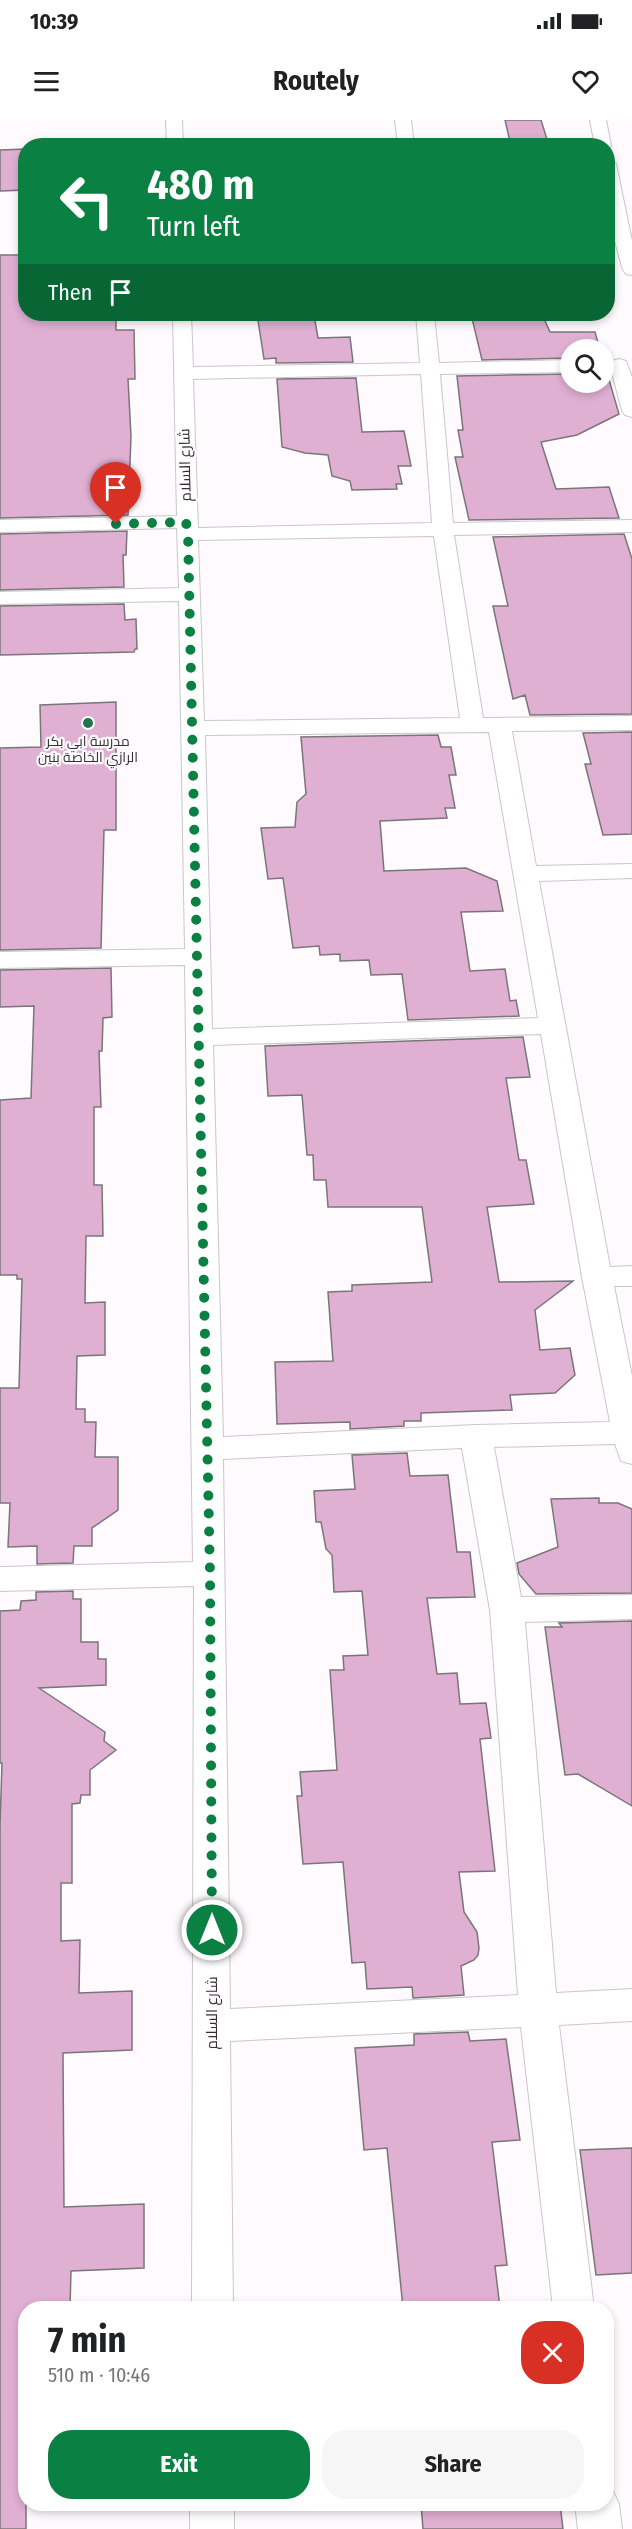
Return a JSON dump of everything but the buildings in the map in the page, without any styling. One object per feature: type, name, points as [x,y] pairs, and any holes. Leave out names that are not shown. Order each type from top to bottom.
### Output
[{"type":"street","points":[[174,120],[175,138]]},
{"type":"street","points":[[403,120],[405,138]]},
{"type":"street","points":[[598,120],[601,138]]},
{"type":"street","points":[[615,186],[624,203],[615,223]]},
{"type":"street","points":[[615,232],[632,270]]},
{"type":"street","name":"شارع السلام","points":[[182,321],[193,728],[210,1574],[212,2301]]},
{"type":"street","points":[[207,1449],[476,1436],[630,1443],[597,1277],[527,874],[486,725],[443,529],[426,321]]},
{"type":"street","points":[[618,365],[632,411]]},
{"type":"street","points":[[183,373],[560,366]]},
{"type":"street","points":[[0,526],[443,529],[632,526]]},
{"type":"street","points":[[0,598],[189,594]]},
{"type":"street","points":[[193,728],[632,723]]},
{"type":"street","points":[[527,874],[632,871]]},
{"type":"street","points":[[0,960],[196,957]]},
{"type":"street","points":[[198,1037],[552,1026]]},
{"type":"street","points":[[597,1277],[632,1276]]},
{"type":"street","points":[[476,1436],[507,1610],[538,2008],[573,2301]]},
{"type":"street","points":[[0,1579],[210,1574]]},
{"type":"street","points":[[507,1610],[632,1607]]},
{"type":"street","points":[[212,2026],[632,2005]]},
{"type":"street","points":[[212,2511],[212,2529]]},
{"type":"street","points":[[598,2511],[600,2529]]},
{"type":"place","name":"مدرسة ابي بكر الرازي الخاصة بنين","points":[[88,723]]},
{"type":"route","points":[[116,524],[186,522],[188,534],[210,1574],[212,1930]]}]
